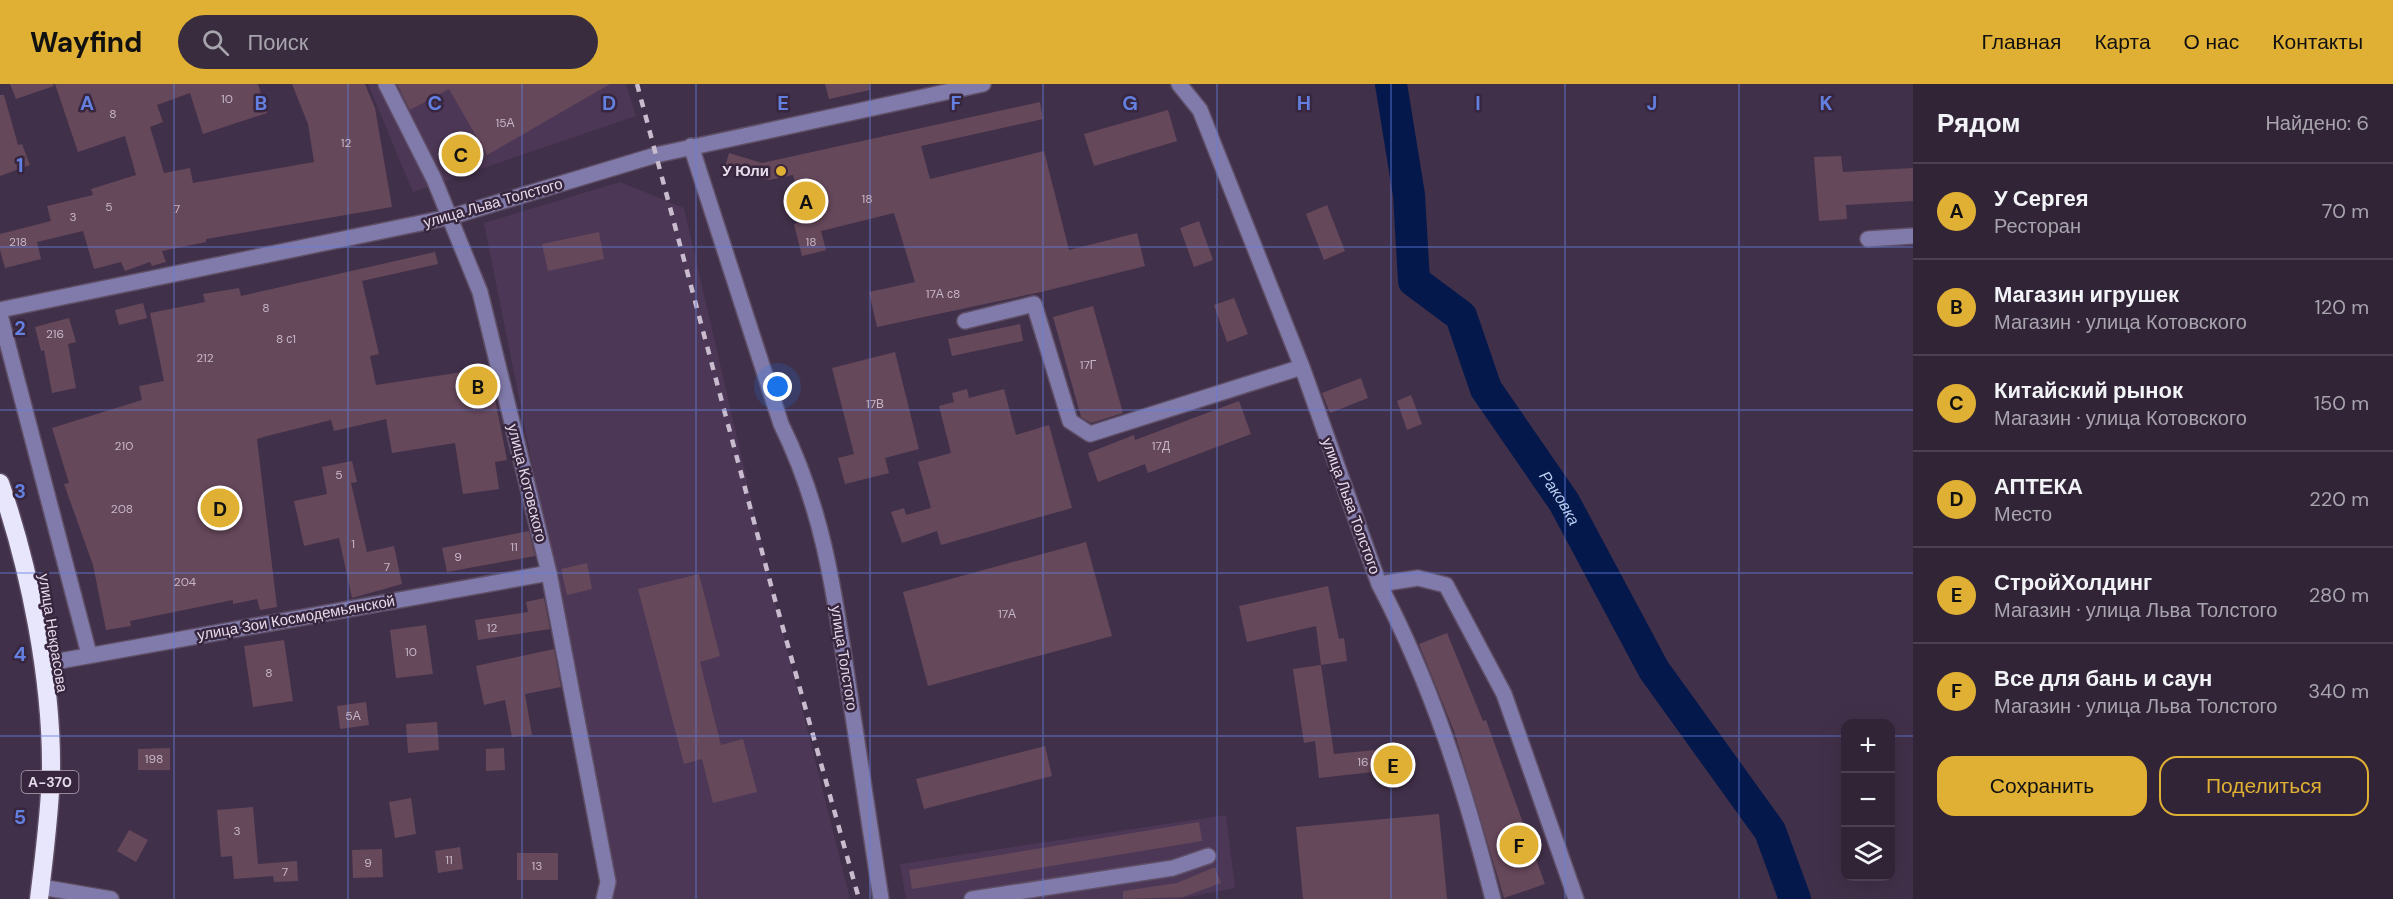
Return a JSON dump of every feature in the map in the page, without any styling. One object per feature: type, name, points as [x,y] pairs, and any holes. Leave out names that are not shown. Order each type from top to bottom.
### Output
[{"type":"highway","name":"улица Некрасова","points":[[0,483],[24,567],[43,664],[51,771],[40,893]]},
{"type":"street","name":"улица Котовского","points":[[386,84],[434,179],[480,292],[549,573],[608,882],[604,899]]},
{"type":"street","name":"улица Льва Толстого","points":[[0,310],[450,218],[691,146],[983,84]]},
{"type":"street","name":"улица Льва Толстого","points":[[1179,84],[1200,110],[1302,367],[1379,584],[1418,578],[1446,585],[1504,694],[1576,899]]},
{"type":"street","name":"улица Толстого","points":[[691,146],[780,424],[796,454],[817,510],[834,587],[881,899]]},
{"type":"street","points":[[1868,239],[1913,237]]},
{"type":"street","points":[[965,321],[1034,304],[1070,421],[1090,434],[1302,367]]},
{"type":"street","points":[[0,315],[89,654]]},
{"type":"street","name":"улица Зои Космодемьянской","points":[[43,664],[549,573]]},
{"type":"street","points":[[1379,584],[1410,642],[1440,718],[1469,803],[1493,899]]},
{"type":"street","points":[[972,899],[1173,868],[1208,856]]},
{"type":"street","points":[[40,893],[111,899]]},
{"type":"shaded area","points":[[368,84],[626,84],[636,116],[413,192]]},
{"type":"shaded area","points":[[620,182],[684,208],[772,589],[850,899],[604,899],[586,733],[484,223]]},
{"type":"shaded area","points":[[1226,815],[1235,888],[1178,899],[906,899],[900,864]]},
{"type":"building","points":[[10,84],[53,84],[54,86],[16,99]]},
{"type":"building","points":[[55,84],[258,84],[267,113],[203,134],[190,93],[157,105],[163,122],[150,127],[164,173],[190,168],[193,183],[314,162],[308,124],[292,84],[365,84],[375,108],[392,207],[206,239],[206,242],[162,251],[166,262],[152,266],[150,262],[125,271],[121,262],[94,269],[83,231],[37,242],[41,259],[5,268],[0,250],[0,234],[51,221],[47,206],[93,195],[91,189],[136,175],[125,136],[78,152]]},
{"type":"building","points":[[397,84],[610,84],[487,155],[449,89],[410,110]]},
{"type":"building","points":[[825,84],[869,84],[870,90],[829,99]]},
{"type":"building","points":[[0,95],[4,95],[18,145],[22,144],[30,165],[0,176]]},
{"type":"building","points":[[1040,102],[1043,119],[921,146],[930,179],[1044,151],[1069,250],[1137,233],[1145,266],[1041,292],[877,327],[869,292],[915,282],[894,213],[821,231],[826,250],[802,256],[794,224],[805,221],[793,175],[769,180],[725,167],[729,153],[762,163]]},
{"type":"building","points":[[1168,110],[1177,141],[1094,166],[1084,134]]},
{"type":"building","points":[[1841,156],[1843,172],[1913,168],[1913,201],[1846,205],[1847,219],[1819,221],[1814,157]]},
{"type":"building","points":[[1327,205],[1345,251],[1324,260],[1306,214]]},
{"type":"building","points":[[1199,221],[1213,260],[1194,267],[1180,228]]},
{"type":"building","points":[[599,232],[604,259],[548,271],[542,244]]},
{"type":"building","points":[[435,252],[438,264],[362,281],[379,354],[370,356],[376,385],[489,368],[507,460],[495,462],[499,489],[463,494],[455,443],[392,453],[386,419],[334,431],[331,420],[257,439],[277,607],[260,610],[257,599],[233,604],[233,600],[130,621],[131,626],[106,630],[93,565],[64,484],[69,483],[52,428],[142,400],[139,386],[164,381],[150,313],[205,302],[203,294],[239,288],[241,296]]},
{"type":"building","points":[[1234,298],[1248,334],[1227,342],[1214,305]]},
{"type":"building","points":[[143,303],[147,318],[119,325],[115,310]]},
{"type":"building","points":[[1093,306],[1123,413],[1091,423],[1081,417],[1053,317]]},
{"type":"building","points":[[69,318],[76,342],[68,344],[76,388],[52,393],[44,350],[41,351],[35,327]]},
{"type":"building","points":[[1020,324],[1023,341],[952,356],[948,339]]},
{"type":"building","points":[[895,352],[919,449],[885,458],[889,473],[845,484],[838,458],[854,454],[832,368]]},
{"type":"building","points":[[1361,378],[1368,398],[1330,413],[1322,393]]},
{"type":"building","points":[[967,389],[969,398],[1004,389],[1016,435],[1049,425],[1072,508],[941,545],[937,531],[902,543],[891,512],[904,508],[906,515],[931,508],[918,462],[951,453],[939,406],[954,402],[952,393]]},
{"type":"building","points":[[1411,395],[1422,424],[1407,430],[1397,401]]},
{"type":"building","points":[[1239,401],[1251,434],[1148,473],[1145,464],[1098,482],[1088,453],[1134,435],[1135,440]]},
{"type":"building","points":[[352,461],[357,482],[351,483],[367,552],[394,546],[402,584],[352,598],[339,538],[304,546],[294,501],[327,494],[322,467]]},
{"type":"building","points":[[529,531],[535,556],[447,572],[442,548]]},
{"type":"building","points":[[1086,542],[1112,636],[928,686],[903,592]]},
{"type":"building","points":[[587,563],[592,589],[567,595],[561,569]]},
{"type":"building","points":[[699,574],[720,656],[700,662],[721,745],[743,739],[757,792],[713,803],[702,759],[684,764],[638,589]]},
{"type":"building","points":[[1328,586],[1339,639],[1344,638],[1347,661],[1321,665],[1316,626],[1247,642],[1239,606]]},
{"type":"building","points":[[544,598],[550,629],[478,640],[475,620],[528,612],[526,602]]},
{"type":"building","points":[[426,625],[433,674],[396,678],[390,630]]},
{"type":"building","points":[[1447,633],[1483,721],[1486,720],[1545,884],[1504,898],[1454,731],[1419,644]]},
{"type":"building","points":[[284,640],[293,701],[253,707],[244,646]]},
{"type":"building","points":[[554,649],[561,687],[525,694],[532,735],[512,737],[505,700],[484,705],[476,666]]},
{"type":"building","points":[[1321,665],[1334,754],[1407,747],[1409,768],[1319,778],[1315,741],[1304,743],[1293,669]]},
{"type":"building","points":[[366,702],[369,725],[340,729],[337,706]]},
{"type":"building","points":[[437,722],[439,750],[408,753],[406,724]]},
{"type":"building","points":[[1045,746],[1052,776],[924,809],[916,779]]},
{"type":"building","points":[[170,748],[170,770],[138,770],[138,749]]},
{"type":"building","points":[[504,748],[505,770],[486,771],[486,749]]},
{"type":"building","points":[[411,798],[416,834],[395,838],[389,802]]},
{"type":"building","points":[[253,807],[258,864],[297,861],[298,881],[274,882],[273,876],[234,879],[232,856],[221,857],[217,810]]},
{"type":"building","points":[[1439,814],[1447,899],[1303,899],[1296,827]]},
{"type":"building","points":[[1199,822],[1202,841],[912,889],[909,870]]},
{"type":"building","points":[[129,830],[148,840],[136,862],[117,851]]},
{"type":"building","points":[[460,847],[463,869],[438,873],[435,851]]},
{"type":"building","points":[[382,849],[383,877],[353,878],[352,850]]},
{"type":"building","points":[[517,853],[558,853],[558,880],[517,880]]},
{"type":"building","points":[[1215,867],[1221,883],[1183,897],[1123,899],[1123,891],[1177,883]]},
{"type":"waterway","name":"Раковка","points":[[1391,84],[1409,195],[1414,281],[1461,316],[1486,389],[1564,502],[1654,670],[1770,831],[1795,899]]},
{"type":"railway","points":[[637,84],[772,589],[859,899]]},
{"type":"place","name":"Китайский рынок","points":[[461,154]]},
{"type":"place","name":"У Юли","points":[[781,171]]},
{"type":"place","name":"У Сергея","points":[[806,201]]},
{"type":"place","name":"Магазин игрушек","points":[[478,386]]},
{"type":"place","name":"АПТЕКА","points":[[220,508]]},
{"type":"place","name":"СтройХолдинг","points":[[1393,765]]},
{"type":"place","name":"Все для бань и саун","points":[[1519,845]]}]
